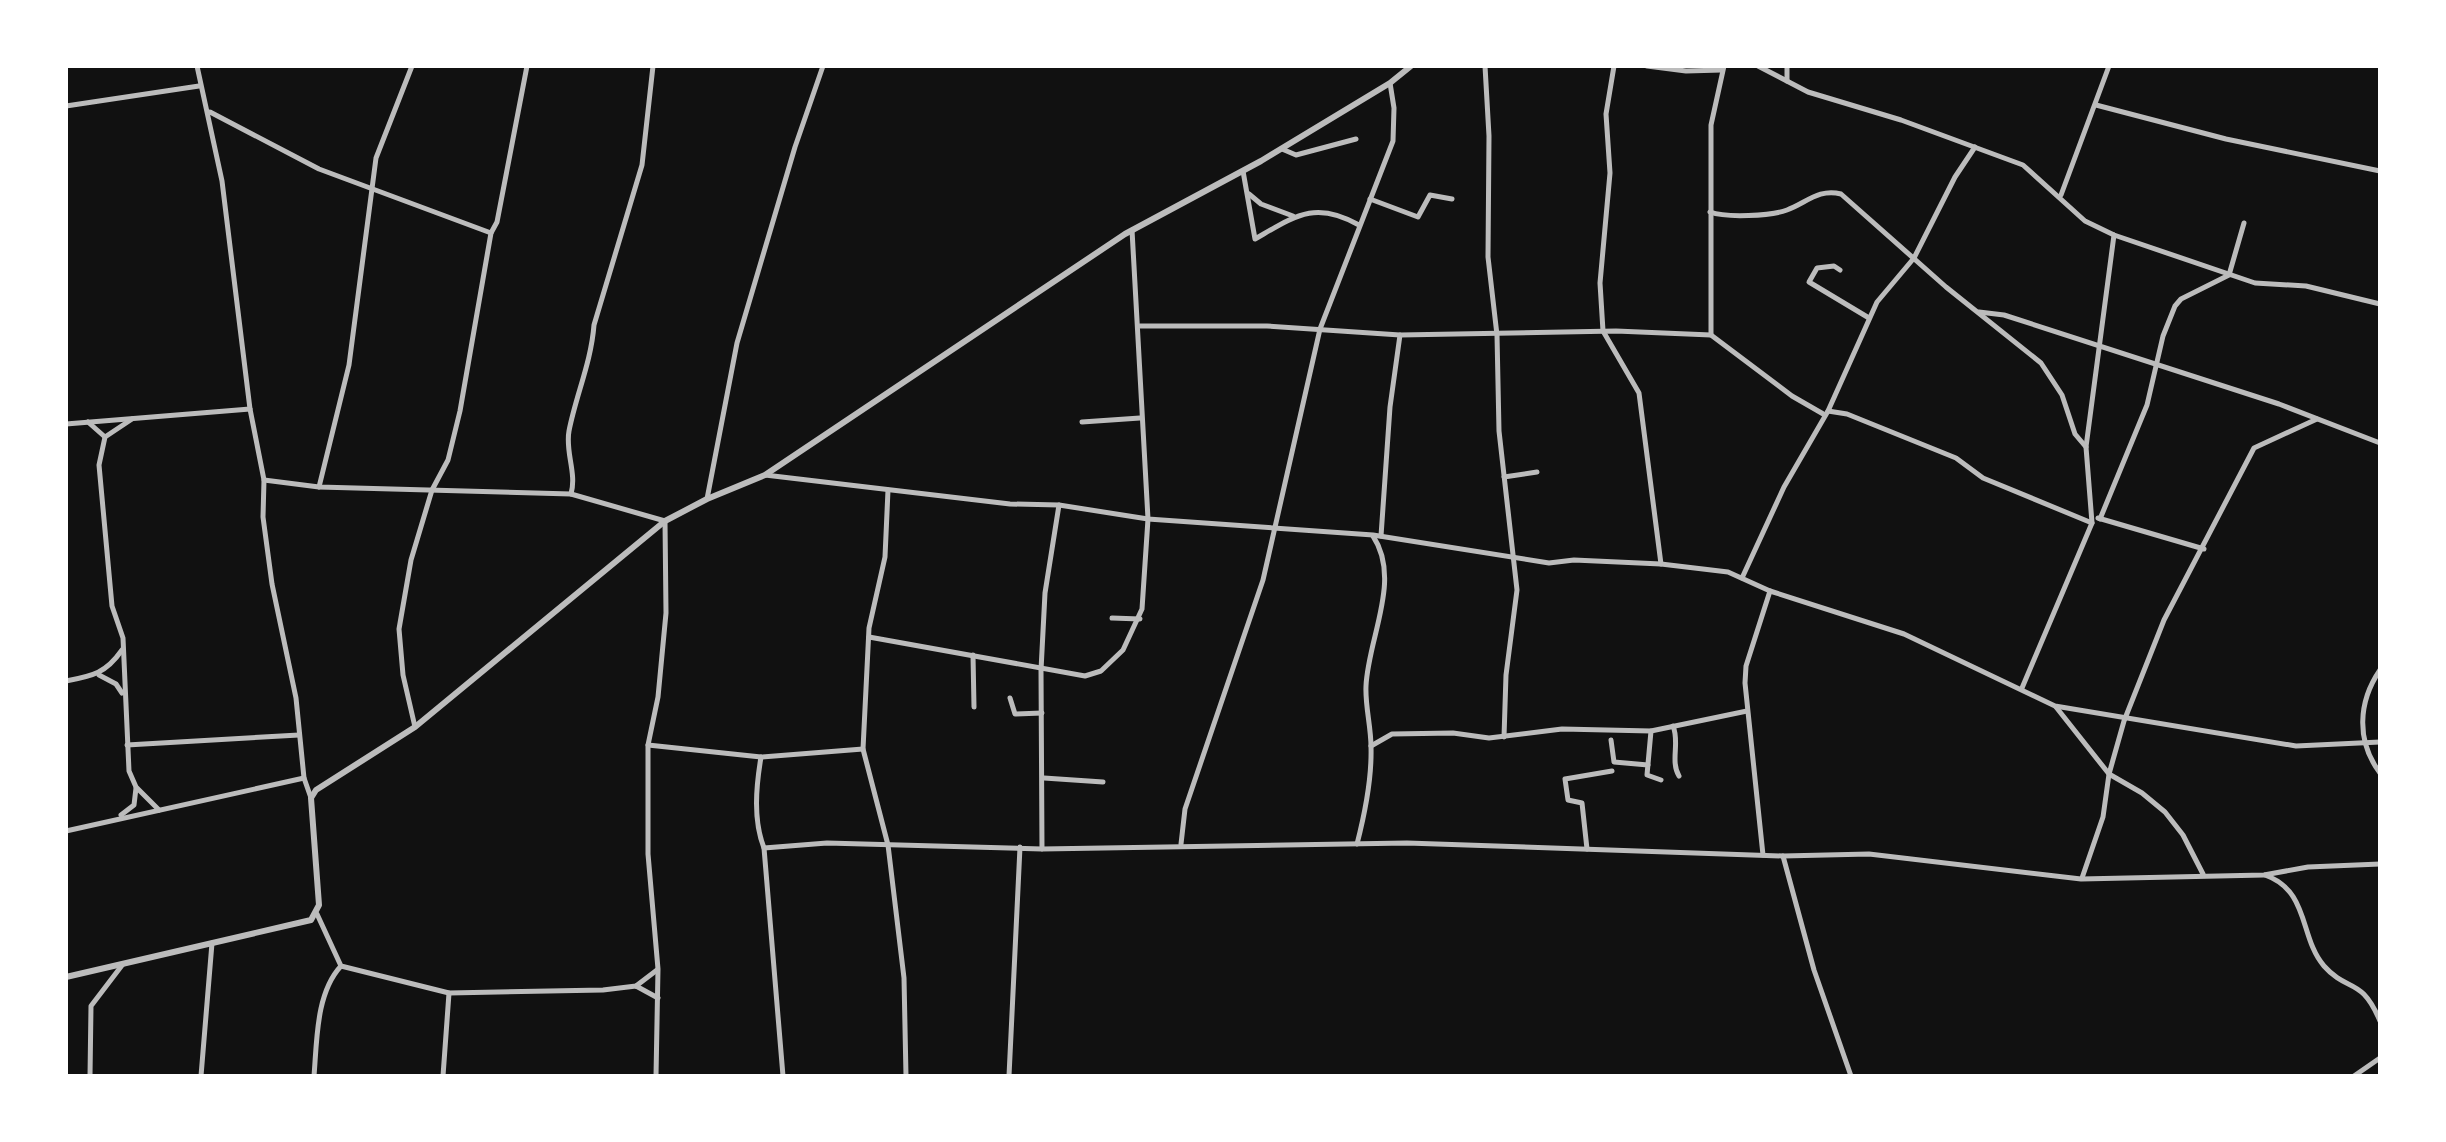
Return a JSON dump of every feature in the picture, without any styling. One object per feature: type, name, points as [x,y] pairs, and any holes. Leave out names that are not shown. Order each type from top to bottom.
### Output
[{"type":"street","points":[[197,66],[199,86],[209,111],[234,268],[250,409],[264,480],[263,517],[272,584],[296,698],[304,778],[311,798],[317,914],[341,966]]},
{"type":"street","points":[[319,487],[349,365],[376,158],[412,66]]},
{"type":"street","points":[[415,727],[403,675],[399,629],[411,560],[432,490],[448,460],[460,411],[491,233],[497,222],[527,66]]},
{"type":"street","points":[[571,494],[573,485],[568,433],[587,370],[594,325],[642,165],[653,66]]},
{"type":"street","points":[[707,499],[737,343],[795,147],[823,66]]},
{"type":"street","points":[[311,798],[316,790],[415,727],[665,521],[707,499],[765,475],[892,387],[1132,230],[1282,149],[1390,83],[1411,66]]},
{"type":"street","points":[[1485,66],[1489,136],[1488,257],[1497,335],[1499,431],[1514,556],[1517,610],[1506,675],[1504,737]]},
{"type":"street","points":[[1614,66],[1606,114],[1610,173],[1600,283],[1603,331],[1639,393],[1661,564]]},
{"type":"street","points":[[1647,66],[1686,71],[1723,68],[1711,125],[1711,335]]},
{"type":"street","points":[[1758,66],[1808,92],[2023,165],[2061,195],[2085,221],[2114,235],[2255,283],[2306,286],[2380,304]]},
{"type":"street","points":[[1787,66],[1787,81]]},
{"type":"street","points":[[2061,195],[2109,66]]},
{"type":"street","points":[[1181,844],[1185,809],[1259,593],[1320,329],[1393,141],[1394,108],[1390,83]]},
{"type":"street","points":[[66,106],[199,86]]},
{"type":"street","points":[[2096,105],[2226,139],[2380,171]]},
{"type":"street","points":[[209,111],[319,169],[372,186],[491,233]]},
{"type":"street","points":[[1282,149],[1296,155],[1356,139]]},
{"type":"street","points":[[1742,578],[1784,487],[1827,413],[1869,318],[1885,289],[1914,258],[1955,177],[1975,147]]},
{"type":"street","points":[[1243,171],[1255,239],[1293,217],[1336,212],[1359,225]]},
{"type":"street","points":[[1710,212],[1723,216],[1784,211],[1820,194],[1836,192],[2041,363],[2062,395],[2075,434],[2086,447]]},
{"type":"street","points":[[1247,193],[1261,204],[1293,217]]},
{"type":"street","points":[[1370,199],[1418,217],[1430,195],[1452,199]]},
{"type":"street","points":[[2022,688],[2147,405],[2163,336],[2175,306],[2181,299],[2229,275],[2244,223]]},
{"type":"street","points":[[869,637],[1085,676],[1101,671],[1129,642],[1140,619],[1148,519],[1140,418],[1140,326],[1132,230]]},
{"type":"street","points":[[2095,519],[2086,447],[2114,235]]},
{"type":"street","points":[[1840,270],[1834,266],[1817,268],[1809,282],[1869,318]]},
{"type":"street","points":[[1979,312],[2004,315],[2317,419],[2380,443]]},
{"type":"street","points":[[1140,326],[1320,329],[1400,335],[1603,331],[1711,335],[1792,396],[1827,413],[1847,414],[1956,458],[1983,478],[2095,519],[2204,549]]},
{"type":"street","points":[[1381,536],[1390,407],[1400,335]]},
{"type":"street","points":[[66,424],[250,409]]},
{"type":"street","points":[[1082,422],[1140,418]]},
{"type":"street","points":[[132,419],[105,437],[99,465],[112,606],[123,650],[129,771],[136,787],[159,810]]},
{"type":"street","points":[[2081,879],[2103,817],[2109,774],[2124,721],[2164,620],[2204,549],[2254,448],[2317,419]]},
{"type":"street","points":[[88,422],[105,437]]},
{"type":"street","points":[[1504,477],[1537,472]]},
{"type":"street","points":[[765,475],[1010,504],[1059,505],[1148,519],[1373,535],[1549,563],[1574,560],[1661,564],[1728,572],[1770,591],[1878,623],[2055,706],[2124,721],[2296,746],[2380,742]]},
{"type":"street","points":[[264,480],[319,487],[571,494],[665,521]]},
{"type":"street","points":[[888,490],[885,557],[869,637],[863,749],[888,845],[904,978],[906,1076]]},
{"type":"street","points":[[1042,849],[1041,670],[1045,593],[1059,505]]},
{"type":"street","points":[[656,1076],[659,998],[648,854],[648,745],[658,697],[666,613],[665,521]]},
{"type":"street","points":[[1357,844],[1367,808],[1371,746],[1366,712],[1367,665],[1381,608],[1385,565],[1373,535]]},
{"type":"street","points":[[1763,855],[1747,711],[1746,666],[1770,591]]},
{"type":"street","points":[[1112,618],[1140,619]]},
{"type":"street","points":[[66,681],[99,674],[109,668],[123,650]]},
{"type":"street","points":[[973,655],[974,707]]},
{"type":"street","points":[[2380,670],[2370,684],[2362,715],[2364,745],[2380,773]]},
{"type":"street","points":[[99,674],[116,684],[123,696]]},
{"type":"street","points":[[1010,698],[1015,714],[1042,713]]},
{"type":"street","points":[[2055,706],[2109,774],[2142,793],[2165,812],[2183,835],[2203,874]]},
{"type":"street","points":[[1371,746],[1392,734],[1504,737],[1562,729],[1651,731],[1747,711]]},
{"type":"street","points":[[1673,726],[1677,747],[1674,768],[1679,776]]},
{"type":"street","points":[[1651,731],[1647,775],[1661,780]]},
{"type":"street","points":[[127,745],[299,735]]},
{"type":"street","points":[[1611,740],[1614,762],[1648,765]]},
{"type":"street","points":[[648,745],[761,757],[863,749]]},
{"type":"street","points":[[761,757],[756,798],[758,832],[764,848],[783,1076]]},
{"type":"street","points":[[1587,849],[1582,803],[1568,800],[1565,779],[1612,771]]},
{"type":"street","points":[[66,831],[304,778]]},
{"type":"street","points":[[1044,778],[1103,782]]},
{"type":"street","points":[[117,818],[134,805],[136,787]]},
{"type":"street","points":[[764,848],[827,843],[1042,849],[1181,844],[1357,844],[1783,856],[1869,854],[2081,879],[2264,875],[2308,867],[2380,864]]},
{"type":"street","points":[[1009,1076],[1020,847]]},
{"type":"street","points":[[1783,856],[1814,970],[1851,1076]]},
{"type":"street","points":[[2264,875],[2277,880],[2291,893],[2324,966],[2370,997],[2380,1021]]},
{"type":"street","points":[[66,977],[304,923],[317,914]]},
{"type":"street","points":[[201,1076],[212,943]]},
{"type":"street","points":[[90,1076],[91,1006],[124,962]]},
{"type":"street","points":[[341,966],[449,993],[603,990],[636,986],[658,969]]},
{"type":"street","points":[[314,1076],[317,1032],[328,984],[341,966]]},
{"type":"street","points":[[636,986],[659,998]]},
{"type":"street","points":[[443,1076],[449,993]]},
{"type":"street","points":[[2354,1076],[2380,1058]]}]
